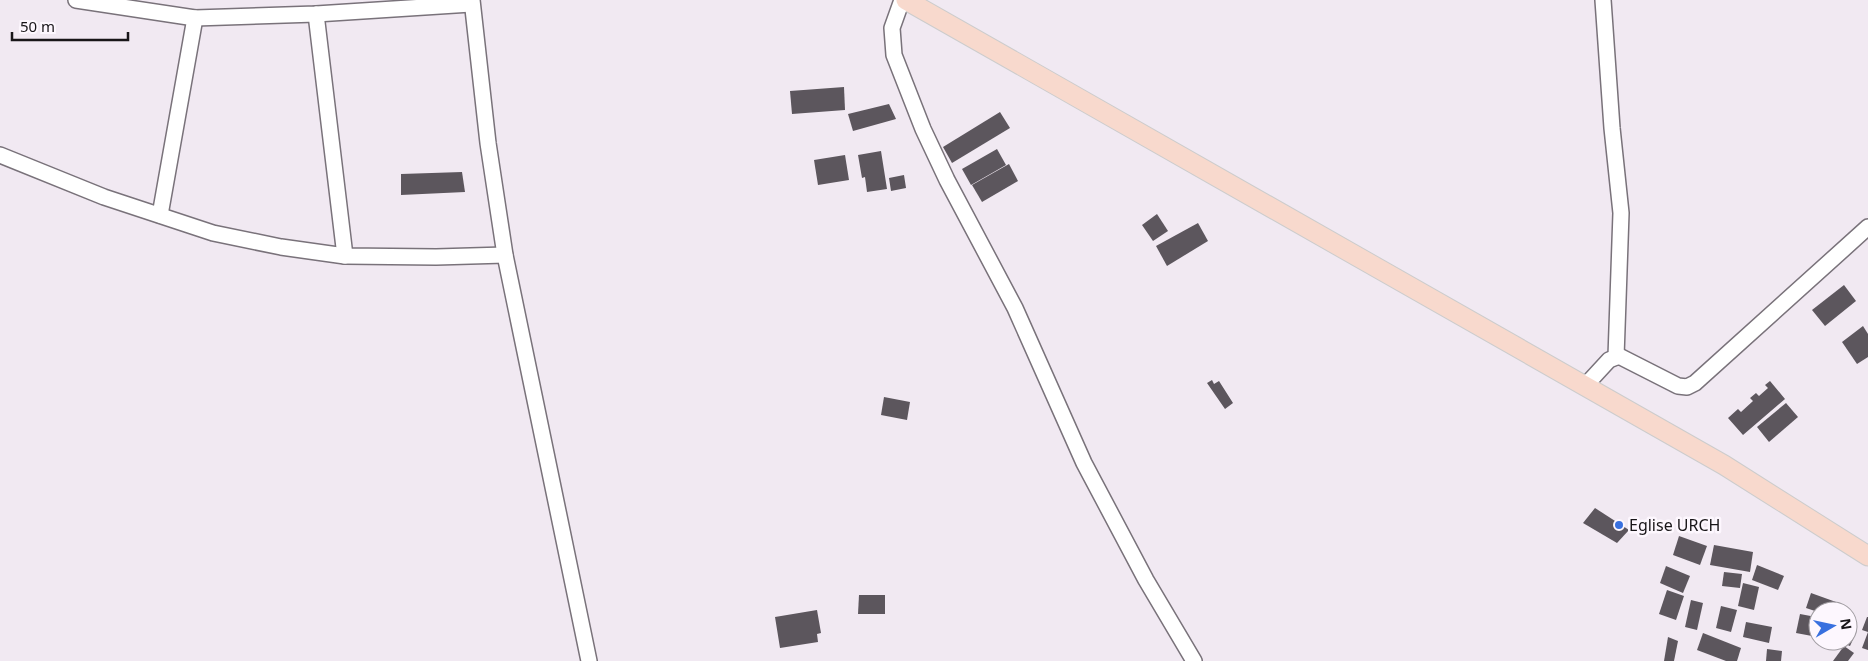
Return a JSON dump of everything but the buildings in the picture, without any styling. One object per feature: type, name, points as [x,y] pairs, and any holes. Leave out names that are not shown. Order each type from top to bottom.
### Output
[{"type":"main road","points":[[904,0],[1724,465],[1868,556]]},
{"type":"street","points":[[76,0],[194,18],[316,14],[472,2],[488,143],[505,255],[589,661]]},
{"type":"street","points":[[904,0],[892,28],[894,55],[923,129],[947,180],[1014,308],[1084,463],[1146,580],[1194,661]]},
{"type":"street","points":[[1603,0],[1612,128],[1621,213],[1616,357]]},
{"type":"street","points":[[316,14],[345,256]]},
{"type":"street","points":[[160,215],[194,18]]},
{"type":"street","points":[[0,155],[104,197],[221,234],[281,247],[345,256],[436,257],[505,255]]},
{"type":"street","points":[[1584,386],[1609,360],[1616,357],[1622,357],[1678,386],[1687,387],[1695,383],[1868,227]]},
{"type":"place","name":"Eglise URCH","points":[[1619,525]]}]
